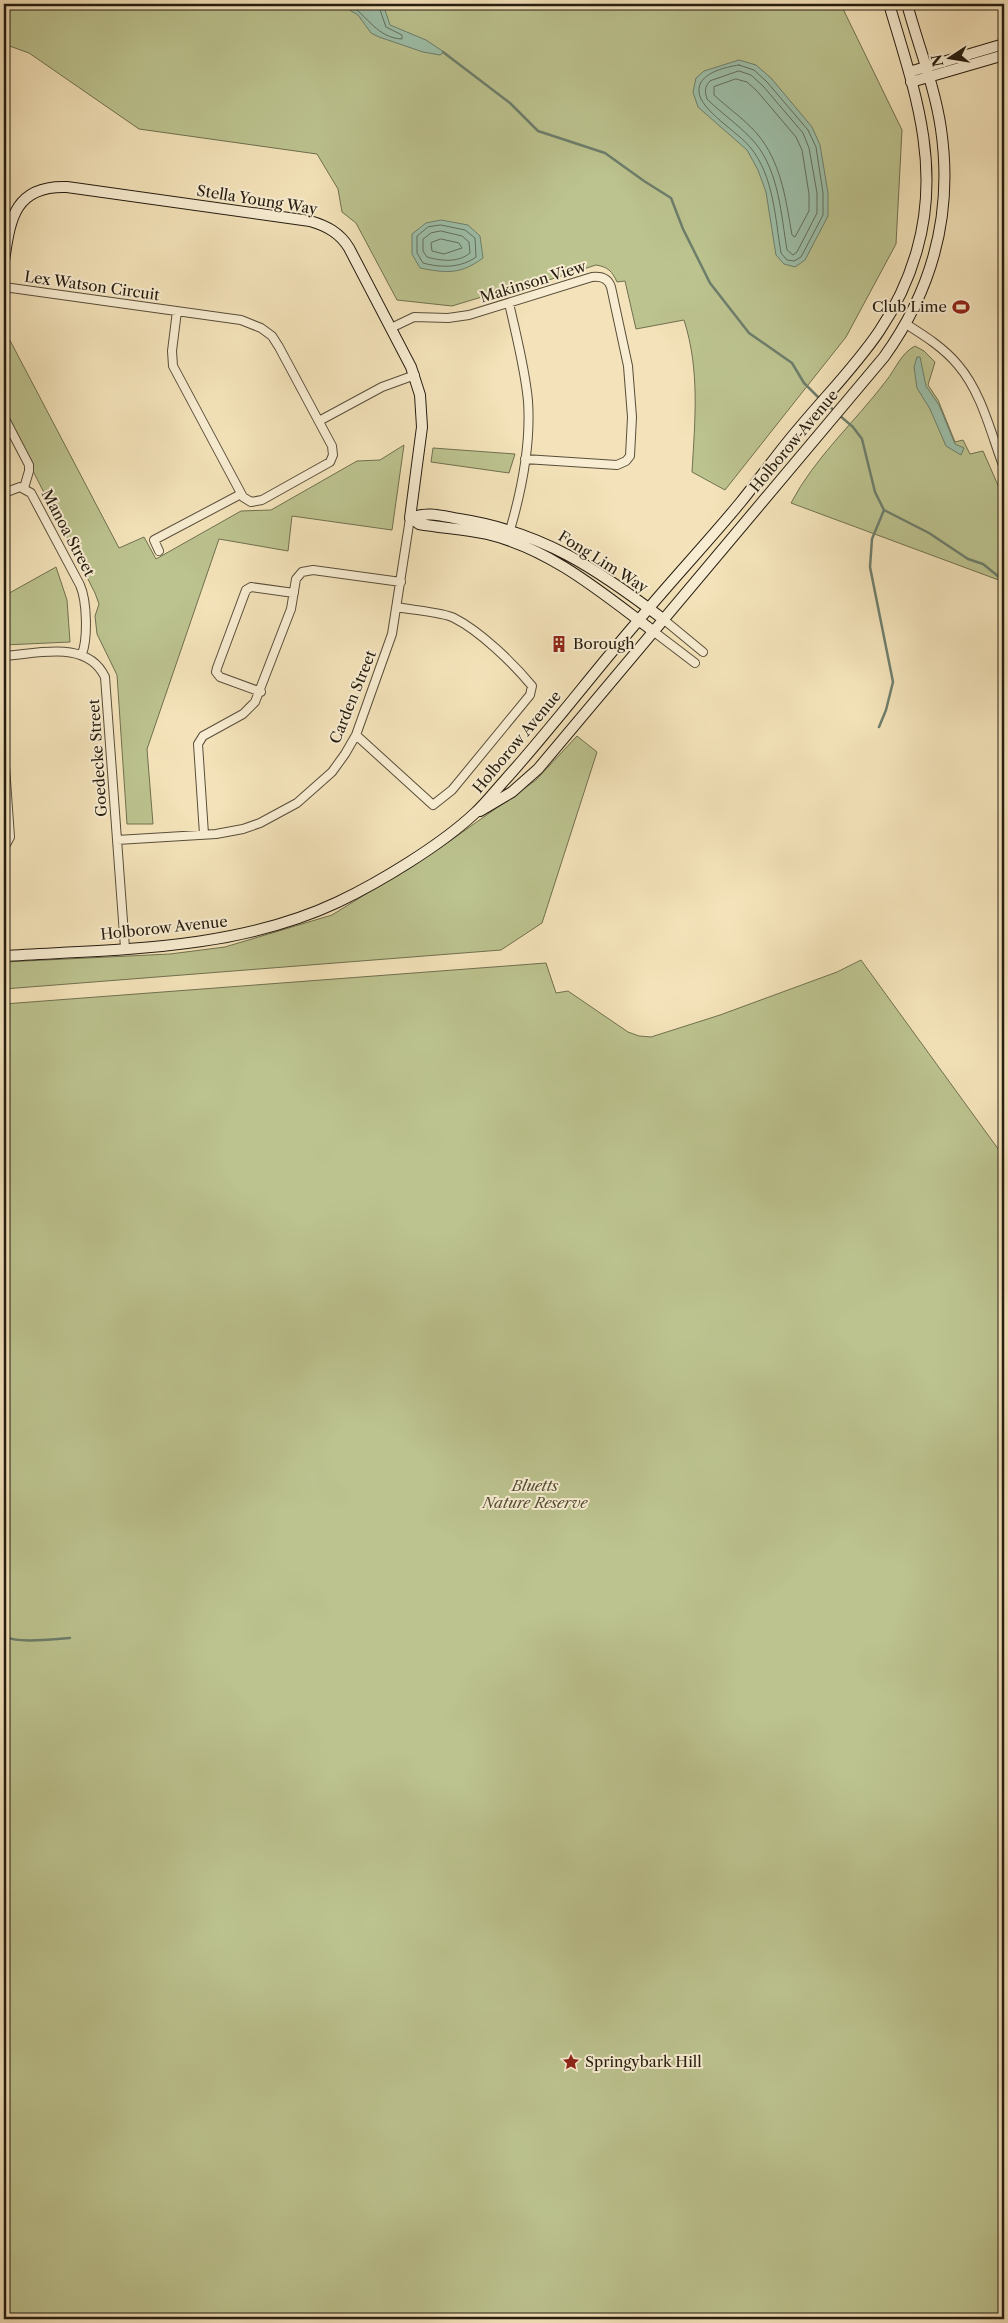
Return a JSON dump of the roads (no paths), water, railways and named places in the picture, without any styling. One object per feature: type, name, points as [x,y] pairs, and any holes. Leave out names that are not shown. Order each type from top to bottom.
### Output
[{"type":"main road","name":"Holborow Avenue","points":[[476,813],[521,763],[638,620],[738,505],[791,438],[870,345],[891,314],[912,268],[919,245],[927,189],[924,133],[910,77],[888,4]]},
{"type":"main road","name":"Holborow Avenue","points":[[4,956],[125,948],[227,938],[265,929],[311,913],[355,893],[388,874],[442,839],[476,813],[512,792],[538,769],[884,357],[906,324],[932,263],[943,205],[944,160],[941,128],[907,4]]},
{"type":"main road","points":[[910,77],[1004,44]]},
{"type":"main road","points":[[926,72],[1004,55]]},
{"type":"main road","name":"Stella Young Way","points":[[4,261],[9,226],[15,210],[29,197],[53,188],[67,187],[310,221],[330,229],[345,243],[415,375],[421,400],[422,427],[410,518]]},
{"type":"main road","points":[[891,314],[906,324]]},
{"type":"main road","name":"Fong Lim Way","points":[[653,631],[549,557],[519,544],[487,534],[419,524],[411,518],[422,513],[486,523],[559,549],[663,619]]},
{"type":"street","name":"Makinson View","points":[[391,328],[414,317],[456,318],[592,277],[605,279],[611,286],[630,382],[632,434],[630,454],[626,461],[614,466],[525,459]]},
{"type":"street","name":"Lex Watson Circuit","points":[[4,287],[177,311],[248,322],[267,332],[280,347],[333,450],[333,458],[328,464],[259,501],[247,500],[240,494],[173,366],[172,351],[177,311]]},
{"type":"street","points":[[509,303],[526,385],[528,414],[525,459],[510,530]]},
{"type":"street","points":[[906,324],[942,349],[964,373],[974,391],[1004,468]]},
{"type":"street","points":[[318,421],[382,387],[415,375]]},
{"type":"street","name":"Manoa Street","points":[[4,417],[28,465],[29,471],[24,488]]},
{"type":"street","name":"Manoa Street","points":[[4,492],[16,487],[24,488],[32,495],[82,590],[86,640],[82,654]]},
{"type":"street","points":[[159,550],[154,540],[240,494]]},
{"type":"street","name":"Carden Street","points":[[118,840],[234,831],[252,826],[297,803],[332,772],[346,754],[356,735],[392,634],[410,518]]},
{"type":"street","points":[[204,834],[199,742],[206,734],[248,710],[261,692],[291,609],[297,577],[302,572],[311,569],[401,582]]},
{"type":"street","points":[[261,692],[220,677],[217,673],[217,668],[246,590],[251,587],[294,593]]},
{"type":"street","points":[[356,735],[433,804],[452,790],[530,695],[532,686],[525,677],[482,638],[453,617],[397,607]]},
{"type":"street","points":[[663,619],[703,652]]},
{"type":"street","points":[[653,631],[695,663]]},
{"type":"street","points":[[4,656],[65,651],[82,654]]},
{"type":"street","name":"Goedecke Street","points":[[82,654],[100,668],[106,682],[125,948]]},
{"type":"street","points":[[4,752],[10,837],[4,848]]},
{"type":"water","points":[[339,4],[383,4],[390,25],[426,40],[444,52],[440,55],[423,52],[379,37],[371,33],[358,15]]},
{"type":"water","points":[[739,60],[756,65],[771,78],[812,127],[820,145],[828,193],[828,216],[805,260],[795,267],[784,264],[776,255],[766,192],[758,170],[747,150],[698,107],[693,92],[696,78],[704,71]]},
{"type":"water","points":[[441,220],[468,225],[480,236],[483,258],[475,264],[460,270],[445,272],[420,268],[412,254],[412,234],[426,223]]},
{"type":"water","points":[[917,357],[920,357],[926,386],[939,405],[955,444],[964,448],[961,455],[946,446],[930,409],[917,388],[914,367]]},
{"type":"waterway","points":[[443,52],[510,103],[538,131],[605,153],[671,198],[683,229],[710,283],[749,333],[792,363],[804,383],[821,400]]},
{"type":"waterway","points":[[825,403],[835,411]]},
{"type":"waterway","points":[[839,415],[853,427],[862,439],[875,492],[884,510],[929,533],[968,559],[983,564],[1004,581]]},
{"type":"waterway","points":[[879,727],[886,710],[893,682],[870,567],[872,539],[884,510]]},
{"type":"waterway","points":[[4,1636],[18,1640],[70,1638]]},
{"type":"place","name":"Club Lime","points":[[961,307]]},
{"type":"place","name":"Borough","points":[[559,644]]},
{"type":"place","name":"Springybark Hill","points":[[571,2062]]},
{"type":"park label","name":"Bluetts Nature Reserve","points":[[535,1494]]}]
